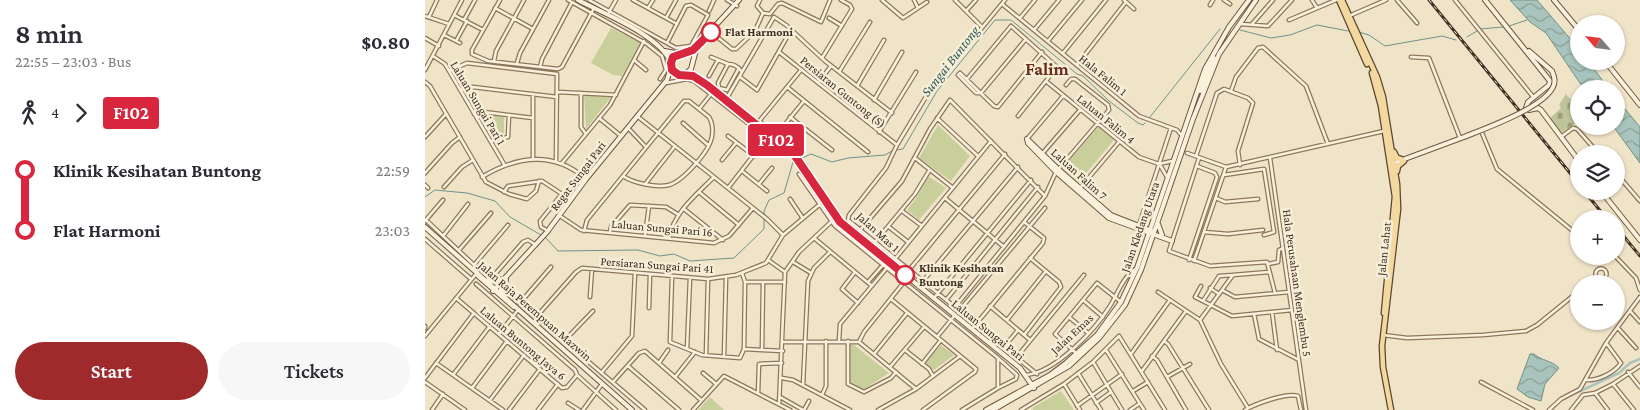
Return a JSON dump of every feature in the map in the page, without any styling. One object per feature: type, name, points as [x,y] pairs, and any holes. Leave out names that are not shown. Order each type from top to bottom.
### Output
[{"type":"main road","points":[[578,0],[592,10],[608,13],[647,38],[663,50],[671,65],[681,75]]},
{"type":"main road","points":[[665,82],[689,72],[694,53],[740,0]]},
{"type":"main road","name":"Jalan Kledang Utara","points":[[1156,220],[1182,152],[1185,127],[1205,68],[1224,35],[1249,0]]},
{"type":"main road","name":"Jalan Kledang Utara","points":[[986,410],[1033,386],[1077,354],[1097,335],[1121,302],[1152,232],[1174,160],[1207,81],[1224,44],[1256,0]]},
{"type":"main road","points":[[1339,0],[1349,16],[1383,97],[1394,163],[1392,168],[1397,196]]},
{"type":"main road","points":[[1339,0],[1376,84],[1397,196]]},
{"type":"main road","points":[[1485,0],[1550,83],[1526,104],[1527,109],[1540,109],[1570,149]]},
{"type":"main road","points":[[1554,0],[1570,19]]},
{"type":"main road","points":[[671,65],[673,57],[693,50],[712,32]]},
{"type":"main road","points":[[1182,152],[1204,80],[1211,64],[1224,44]]},
{"type":"main road","points":[[1394,163],[1462,137],[1527,108],[1552,89],[1555,81],[1551,70],[1521,44]]},
{"type":"main road","points":[[663,50],[681,53],[692,64],[696,74],[707,85]]},
{"type":"main road","name":"Regat Sungai Pari","points":[[494,290],[560,216],[586,179],[665,82],[671,65]]},
{"type":"main road","points":[[1543,72],[1551,70]]},
{"type":"main road","points":[[1612,70],[1640,104]]},
{"type":"main road","name":"Laluan Sungai Pari","points":[[681,75],[693,76],[707,85],[795,156],[840,222],[1004,355],[1026,375],[1033,386]]},
{"type":"main road","points":[[1384,131],[1391,160],[1394,163]]},
{"type":"main road","name":"Laluan Falim 7","points":[[1027,139],[1041,155],[1079,190],[1111,215],[1173,240]]},
{"type":"main road","points":[[1391,147],[1397,158],[1403,160]]},
{"type":"main road","points":[[1397,196],[1397,168],[1403,160]]},
{"type":"main road","name":"Jalan Lahat","points":[[1391,410],[1383,367],[1383,335],[1384,314],[1393,262],[1397,196]]},
{"type":"main road","points":[[1608,200],[1640,240]]},
{"type":"main road","points":[[1156,220],[1162,236],[1148,242],[1140,228],[1156,220]]},
{"type":"main road","name":"Jalan Raja Perempuan Mazwin","points":[[425,229],[478,275]]},
{"type":"main road","name":"Jalan Kledang Utara","points":[[993,410],[1069,366],[1113,322],[1135,285],[1148,242]]},
{"type":"main road","points":[[478,275],[495,282],[508,275]]},
{"type":"main road","points":[[478,275],[517,309]]},
{"type":"main road","points":[[505,298],[501,289],[508,275]]},
{"type":"main road","name":"Jalan Raja Perempuan Mazwin","points":[[494,290],[632,410]]},
{"type":"street","points":[[429,16],[437,0]]},
{"type":"street","points":[[425,70],[462,0]]},
{"type":"street","points":[[444,35],[458,42],[475,0]]},
{"type":"street","points":[[500,0],[472,50],[473,55],[494,61],[540,67],[560,69],[592,10]]},
{"type":"street","points":[[494,61],[496,52],[524,0]]},
{"type":"street","points":[[517,64],[520,53],[549,0]]},
{"type":"street","points":[[568,0],[592,10],[644,42],[663,58],[666,72],[660,79]]},
{"type":"street","points":[[589,0],[608,13],[667,43],[678,48],[693,44],[708,15],[691,5],[686,6],[667,43]]},
{"type":"street","points":[[608,13],[615,0]]},
{"type":"street","points":[[633,0],[677,24]]},
{"type":"street","points":[[648,8],[653,0]]},
{"type":"street","points":[[666,18],[676,0]]},
{"type":"street","points":[[709,10],[714,0]]},
{"type":"street","points":[[727,0],[737,5]]},
{"type":"street","points":[[760,0],[757,6],[763,12],[770,14],[782,3],[821,22],[830,0]]},
{"type":"street","points":[[822,58],[851,10],[850,5],[841,0]]},
{"type":"street","points":[[882,0],[902,18],[927,2]]},
{"type":"street","points":[[914,0],[918,8]]},
{"type":"street","points":[[955,0],[982,27]]},
{"type":"street","points":[[966,11],[976,0]]},
{"type":"street","points":[[976,35],[1005,0]]},
{"type":"street","points":[[1020,18],[1035,0]]},
{"type":"street","points":[[1034,30],[1059,0]]},
{"type":"street","points":[[1048,42],[1082,0]]},
{"type":"street","points":[[1063,53],[1106,0]]},
{"type":"street","points":[[1210,5],[1213,0]]},
{"type":"street","points":[[1224,0],[1230,4]]},
{"type":"street","points":[[1250,24],[1273,0]]},
{"type":"street","points":[[1237,24],[1268,26],[1292,0]]},
{"type":"street","points":[[1312,0],[1317,8]]},
{"type":"street","points":[[1289,20],[1339,0]]},
{"type":"street","points":[[1349,16],[1386,0]]},
{"type":"street","points":[[1397,0],[1417,23]]},
{"type":"street","points":[[1455,0],[1534,98]]},
{"type":"street","points":[[1077,65],[1125,1],[1134,9]]},
{"type":"street","points":[[540,67],[541,59],[572,2]]},
{"type":"street","name":"Hala Falim 1","points":[[1002,4],[1139,116],[1177,130]]},
{"type":"street","points":[[495,8],[533,29]]},
{"type":"street","points":[[712,32],[732,49],[736,49],[755,31],[763,12]]},
{"type":"street","points":[[1245,14],[1250,24]]},
{"type":"street","points":[[454,15],[483,30]]},
{"type":"street","points":[[425,16],[449,24]]},
{"type":"street","points":[[665,82],[691,80],[725,101],[773,18],[778,18],[831,66],[892,113]]},
{"type":"street","points":[[829,18],[842,26]]},
{"type":"street","points":[[839,72],[870,22]]},
{"type":"street","points":[[967,79],[1011,26],[1057,67],[1047,82],[1018,116]]},
{"type":"street","points":[[740,77],[757,90],[791,30]]},
{"type":"street","points":[[425,38],[439,46]]},
{"type":"street","points":[[981,93],[1026,39]]},
{"type":"street","points":[[857,86],[885,40]]},
{"type":"street","points":[[562,163],[616,95],[644,42]]},
{"type":"street","points":[[1231,91],[1238,74],[1258,48],[1263,47],[1306,86],[1328,144]]},
{"type":"street","name":"Persiaran Guntong (S)","points":[[779,52],[897,145]]},
{"type":"street","points":[[874,100],[902,52]]},
{"type":"street","points":[[981,93],[977,93],[958,75],[960,73],[996,107],[1042,52]]},
{"type":"street","name":"Laluan Sungai Pari 1","points":[[433,56],[443,62],[449,71],[504,164]]},
{"type":"street","points":[[1411,57],[1425,56],[1429,59],[1462,137]]},
{"type":"street","points":[[711,57],[739,68],[742,72]]},
{"type":"street","points":[[634,60],[647,70]]},
{"type":"street","points":[[709,76],[718,60]]},
{"type":"street","points":[[449,71],[467,63],[554,73],[559,78],[556,162]]},
{"type":"street","points":[[728,64],[718,86],[724,91],[739,68]]},
{"type":"street","points":[[817,83],[831,66]]},
{"type":"street","points":[[756,124],[801,70]]},
{"type":"street","points":[[879,132],[916,72]]},
{"type":"street","points":[[955,307],[1045,196],[1057,170],[1109,110],[1109,107],[1073,78],[1066,85]]},
{"type":"street","points":[[425,82],[430,86],[486,182],[503,192],[527,198],[536,192],[540,181]]},
{"type":"street","name":"Laluan Falim 4","points":[[1047,82],[1119,142],[1139,156],[1159,164]]},
{"type":"street","points":[[897,145],[933,85]]},
{"type":"street","points":[[460,90],[473,87],[557,96]]},
{"type":"street","points":[[787,87],[868,152]]},
{"type":"street","points":[[1240,165],[1238,151],[1253,103],[1248,98],[1221,89],[1217,93],[1197,166],[1169,252],[1211,266],[1278,262],[1279,250],[1283,248]]},
{"type":"street","points":[[558,92],[616,95]]},
{"type":"street","points":[[581,92],[581,127],[586,134]]},
{"type":"street","points":[[533,94],[533,159]]},
{"type":"street","points":[[699,109],[711,94]]},
{"type":"street","name":"Laluan Falim 7","points":[[1027,139],[1063,96]]},
{"type":"street","points":[[777,134],[804,100]]},
{"type":"street","points":[[860,230],[902,181],[937,118],[950,100],[1045,196]]},
{"type":"street","points":[[584,231],[587,220],[683,102],[689,101],[711,120],[712,136],[708,144],[689,172],[671,184],[645,184],[631,181],[623,176]]},
{"type":"street","points":[[1041,155],[1080,110]]},
{"type":"street","points":[[474,114],[484,112],[533,118]]},
{"type":"street","points":[[425,137],[447,114]]},
{"type":"street","points":[[491,141],[508,137],[509,115]]},
{"type":"street","points":[[637,116],[759,212],[783,235]]},
{"type":"street","points":[[790,117],[833,150]]},
{"type":"street","points":[[599,118],[621,136]]},
{"type":"street","points":[[937,118],[978,156]]},
{"type":"street","points":[[683,123],[708,144]]},
{"type":"street","points":[[756,124],[777,134],[790,145]]},
{"type":"street","points":[[756,124],[767,138],[787,154]]},
{"type":"street","points":[[1185,127],[1177,130],[1184,137],[1187,153]]},
{"type":"street","points":[[627,128],[646,147]]},
{"type":"street","points":[[1140,228],[1171,128]]},
{"type":"street","points":[[1561,137],[1573,128],[1577,129],[1591,145]]},
{"type":"street","points":[[1187,153],[1226,166],[1240,165],[1384,131]]},
{"type":"street","points":[[1482,133],[1497,169],[1570,229]]},
{"type":"street","points":[[727,136],[754,156]]},
{"type":"street","points":[[425,173],[452,143],[460,137]]},
{"type":"street","points":[[728,188],[767,138]]},
{"type":"street","points":[[895,259],[991,140]]},
{"type":"street","points":[[1079,190],[1119,142]]},
{"type":"street","points":[[722,160],[736,143]]},
{"type":"street","name":"Jalan Mas 1","points":[[897,145],[893,156],[882,174],[849,215],[850,222],[1037,374]]},
{"type":"street","points":[[645,184],[675,146]]},
{"type":"street","points":[[1179,160],[1187,153]]},
{"type":"street","points":[[909,270],[1005,154]]},
{"type":"street","points":[[915,158],[929,171],[953,188]]},
{"type":"street","name":"Hala Perusahaan Menglembu 5","points":[[1269,158],[1307,410]]},
{"type":"street","points":[[482,177],[504,164],[533,159],[562,163],[586,179]]},
{"type":"street","points":[[444,187],[462,167],[473,160]]},
{"type":"street","points":[[1159,164],[1174,160]]},
{"type":"street","points":[[1159,164],[1168,178]]},
{"type":"street","points":[[1189,260],[1217,177],[1215,173],[1197,166]]},
{"type":"street","points":[[1194,261],[1226,166]]},
{"type":"street","points":[[923,281],[1018,167]]},
{"type":"street","points":[[759,184],[772,168]]},
{"type":"street","points":[[1224,175],[1264,169],[1274,232],[1264,234]]},
{"type":"street","points":[[742,171],[767,191]]},
{"type":"street","points":[[875,242],[902,211],[929,171]]},
{"type":"street","points":[[799,174],[831,222],[1016,373],[1017,377],[962,410]]},
{"type":"street","points":[[669,238],[683,209],[714,177]]},
{"type":"street","points":[[934,298],[1031,180]]},
{"type":"street","points":[[503,192],[509,186],[540,181],[571,201]]},
{"type":"street","points":[[1625,184],[1640,202]]},
{"type":"street","points":[[425,185],[428,188]]},
{"type":"street","points":[[945,300],[1038,187]]},
{"type":"street","points":[[699,192],[739,225]]},
{"type":"street","points":[[547,231],[541,227],[540,221],[561,195]]},
{"type":"street","points":[[945,198],[1004,247]]},
{"type":"street","points":[[1216,198],[1225,202],[1258,199]]},
{"type":"street","points":[[789,199],[802,218]]},
{"type":"street","points":[[425,336],[471,280],[478,275],[474,265],[425,221],[443,200]]},
{"type":"street","points":[[785,272],[768,260],[783,235],[826,200]]},
{"type":"street","points":[[443,236],[468,204]]},
{"type":"street","points":[[610,232],[611,227],[626,208],[634,204],[666,207],[679,215]]},
{"type":"street","points":[[645,236],[649,206]]},
{"type":"street","points":[[1270,207],[1277,206]]},
{"type":"street","name":"Laluan Sungai Pari 16","points":[[560,216],[575,228],[584,231],[707,242],[723,240],[753,208]]},
{"type":"street","points":[[959,311],[1045,208]]},
{"type":"street","points":[[683,209],[723,240]]},
{"type":"street","points":[[902,211],[921,226]]},
{"type":"street","points":[[459,250],[491,212]]},
{"type":"street","points":[[779,404],[783,351],[785,272],[799,252],[831,222]]},
{"type":"street","points":[[971,329],[1044,239],[1024,222]]},
{"type":"street","points":[[474,265],[508,224]]},
{"type":"street","points":[[889,227],[908,242]]},
{"type":"street","points":[[1204,232],[1228,234],[1263,230]]},
{"type":"street","points":[[814,238],[872,286]]},
{"type":"street","points":[[425,239],[471,280]]},
{"type":"street","points":[[489,281],[523,242],[528,240],[535,245]]},
{"type":"street","points":[[803,385],[808,281],[811,273],[830,252]]},
{"type":"street","points":[[1024,334],[1061,287],[1059,282],[1030,258]]},
{"type":"street","name":"Persiaran Sungai Pari 41","points":[[537,316],[579,269],[709,279],[742,273],[768,260]]},
{"type":"street","points":[[793,262],[811,273]]},
{"type":"street","points":[[839,341],[839,326],[891,263]]},
{"type":"street","points":[[1268,264],[1275,293]]},
{"type":"street","points":[[868,282],[883,265]]},
{"type":"street","points":[[1624,265],[1636,278],[1640,290]]},
{"type":"street","points":[[520,303],[551,267]]},
{"type":"street","name":"Jalan Emas","points":[[1037,374],[1072,349],[1088,333],[1103,317],[1127,276],[1137,268]]},
{"type":"street","points":[[590,297],[592,269]]},
{"type":"street","points":[[1597,269],[1605,270],[1604,278],[1596,277],[1597,269]]},
{"type":"street","points":[[1007,320],[1046,271]]},
{"type":"street","points":[[855,272],[842,288],[858,303]]},
{"type":"street","points":[[1203,301],[1219,276],[1269,272]]},
{"type":"street","points":[[602,372],[632,336],[635,273]]},
{"type":"street","points":[[672,276],[670,342],[705,356],[740,358],[744,349],[745,282],[742,273]]},
{"type":"street","points":[[649,308],[650,274]]},
{"type":"street","points":[[1016,358],[1084,275]]},
{"type":"street","points":[[1200,320],[1233,275]]},
{"type":"street","points":[[724,357],[727,277]]},
{"type":"street","points":[[687,349],[690,278]]},
{"type":"street","points":[[705,356],[709,279]]},
{"type":"street","points":[[505,282],[507,291],[520,303],[645,410]]},
{"type":"street","points":[[745,282],[785,282]]},
{"type":"street","points":[[762,350],[763,282]]},
{"type":"street","points":[[859,342],[904,282]]},
{"type":"street","points":[[1077,354],[1055,334],[1097,283],[1121,302]]},
{"type":"street","points":[[476,284],[575,370],[577,375],[616,410]]},
{"type":"street","points":[[1201,286],[1195,296],[1229,316],[1292,310]]},
{"type":"street","points":[[1210,288],[1219,294]]},
{"type":"street","points":[[1222,290],[1235,297],[1289,292]]},
{"type":"street","points":[[1158,292],[1200,320],[1221,364],[1247,409],[1269,400],[1293,395],[1298,396],[1301,410]]},
{"type":"street","points":[[1625,318],[1640,297]]},
{"type":"street","name":"Laluan Buntong Jaya 6","points":[[456,298],[557,384],[567,387],[577,375]]},
{"type":"street","points":[[1383,335],[1407,338],[1526,331],[1537,325],[1570,298]]},
{"type":"street","points":[[891,299],[976,371],[930,409],[923,410]]},
{"type":"street","points":[[1083,300],[1103,317]]},
{"type":"street","points":[[1131,354],[1171,300]]},
{"type":"street","points":[[990,306],[1031,340]]},
{"type":"street","points":[[499,334],[517,309]]},
{"type":"street","points":[[565,340],[593,311]]},
{"type":"street","points":[[1142,371],[1186,311]]},
{"type":"street","points":[[1630,311],[1640,322]]},
{"type":"street","points":[[1272,312],[1277,350]]},
{"type":"street","points":[[465,410],[425,380],[435,363],[474,313]]},
{"type":"street","points":[[874,354],[907,313]]},
{"type":"street","points":[[1254,314],[1258,338],[1277,350],[1299,360]]},
{"type":"street","points":[[937,337],[955,315]]},
{"type":"street","points":[[1069,317],[1088,333]]},
{"type":"street","points":[[453,375],[490,326]]},
{"type":"street","points":[[890,367],[924,326]]},
{"type":"street","points":[[1004,347],[1018,330]]},
{"type":"street","points":[[1549,410],[1561,399],[1580,389],[1616,330]]},
{"type":"street","points":[[1619,330],[1636,348]]},
{"type":"street","points":[[1021,410],[1079,373],[1119,336],[1165,410]]},
{"type":"street","points":[[922,364],[941,340]]},
{"type":"street","points":[[471,388],[507,341]]},
{"type":"street","points":[[822,395],[826,386],[826,341]]},
{"type":"street","points":[[848,341],[848,384],[865,392],[891,378],[896,372]]},
{"type":"street","points":[[1164,341],[1209,410]]},
{"type":"street","points":[[783,342],[859,342],[916,389]]},
{"type":"street","points":[[1585,380],[1593,381],[1621,363],[1606,344]]},
{"type":"street","points":[[744,349],[783,351]]},
{"type":"street","points":[[659,363],[668,350]]},
{"type":"street","points":[[905,350],[933,376]]},
{"type":"street","points":[[1106,350],[1144,410]]},
{"type":"street","points":[[613,382],[639,353],[645,351],[701,400]]},
{"type":"street","points":[[675,377],[695,352]]},
{"type":"street","points":[[489,400],[524,355]]},
{"type":"street","points":[[998,388],[999,359],[1004,355]]},
{"type":"street","points":[[878,410],[916,389],[960,356]]},
{"type":"street","points":[[1152,356],[1157,360],[1186,410]]},
{"type":"street","points":[[1093,362],[1122,410]]},
{"type":"street","points":[[435,363],[503,410]]},
{"type":"street","points":[[758,393],[759,364],[782,363]]},
{"type":"street","points":[[1167,377],[1190,364]]},
{"type":"street","points":[[628,366],[679,410]]},
{"type":"street","points":[[1571,410],[1581,396],[1591,392],[1595,393],[1613,384],[1628,372],[1640,366]]},
{"type":"street","points":[[509,410],[540,369]]},
{"type":"street","points":[[1628,372],[1640,387]]},
{"type":"street","points":[[703,373],[715,384]]},
{"type":"street","points":[[1079,373],[1101,410]]},
{"type":"street","points":[[1026,375],[1037,374]]},
{"type":"street","points":[[1077,406],[1122,374]]},
{"type":"street","points":[[693,410],[724,376],[790,410]]},
{"type":"street","points":[[781,378],[789,378],[850,410]]},
{"type":"street","points":[[1133,391],[1148,382]]},
{"type":"street","points":[[1481,382],[1533,410]]},
{"type":"street","points":[[538,410],[557,384]]},
{"type":"street","points":[[568,404],[581,410],[602,384]]},
{"type":"street","points":[[1064,384],[1079,410]]},
{"type":"street","points":[[1613,384],[1634,410]]},
{"type":"street","points":[[1097,403],[1111,392]]},
{"type":"street","points":[[1595,393],[1608,410]]},
{"type":"street","points":[[431,410],[443,394]]},
{"type":"street","points":[[780,397],[804,410],[809,401]]},
{"type":"street","points":[[1130,410],[1140,403]]},
{"type":"street","points":[[610,410],[612,406]]},
{"type":"street","points":[[840,410],[842,406]]},
{"type":"street","points":[[1028,406],[1030,410]]},
{"type":"green space","points":[[611,28],[640,43],[622,76],[613,75],[591,63]]},
{"type":"green space","points":[[1566,94],[1570,99],[1570,127],[1561,133],[1550,118],[1561,108],[1559,105]]},
{"type":"green space","points":[[584,95],[611,97],[586,129]]},
{"type":"green space","points":[[486,114],[504,117],[504,137],[493,136],[479,116]]},
{"type":"green space","points":[[938,125],[970,156],[951,181],[919,158]]},
{"type":"green space","points":[[1098,127],[1114,140],[1077,184],[1062,169]]},
{"type":"green space","points":[[928,176],[946,188],[919,220],[907,210],[917,197]]},
{"type":"green space","points":[[850,345],[854,345],[889,373],[863,390],[849,382]]},
{"type":"green space","points":[[941,345],[954,355],[934,370],[925,363]]},
{"type":"green space","points":[[1061,391],[1074,410],[1033,410],[1032,408]]},
{"type":"green space","points":[[710,397],[724,410],[698,410]]},
{"type":"water","points":[[1510,0],[1537,0],[1570,38],[1570,68],[1546,33],[1530,22]]},
{"type":"water","points":[[1571,70],[1595,70],[1602,80],[1578,80]]},
{"type":"water","points":[[1625,109],[1640,127],[1640,163],[1620,135],[1625,135]]},
{"type":"water","points":[[1530,354],[1553,363],[1559,368],[1545,384],[1541,401],[1528,397],[1517,389]]},
{"type":"waterway","name":"Sungai Buntong","points":[[896,150],[903,149],[937,91],[995,20],[1011,20],[1077,74],[1083,76],[1109,101],[1138,123],[1143,125],[1145,123]]},
{"type":"waterway","name":"Sungai Buntong","points":[[1509,26],[1527,20]]},
{"type":"waterway","name":"Sungai Buntong","points":[[1240,30],[1271,38],[1290,35],[1317,25],[1348,31]]},
{"type":"waterway","name":"Sungai Buntong","points":[[1480,29],[1503,27]]},
{"type":"waterway","name":"Sungai Buntong","points":[[1150,117],[1220,29]]},
{"type":"waterway","name":"Sungai Buntong","points":[[1467,37],[1477,31]]},
{"type":"waterway","name":"Sungai Buntong","points":[[1359,32],[1369,35],[1385,46],[1442,36],[1456,40]]},
{"type":"waterway","name":"Sungai Buntong","points":[[545,237],[558,251],[638,250],[660,256],[674,254],[690,261],[734,258],[764,229],[764,211],[769,200],[784,193],[793,162],[811,154],[832,162],[848,158],[885,155],[892,151]]},
{"type":"waterway","name":"Sungai Buntong","points":[[425,197],[435,190],[467,193],[495,201],[510,217],[541,235]]},
{"type":"waterway","points":[[1561,400],[1619,373],[1630,363],[1640,359]]},
{"type":"waterway","points":[[1551,410],[1557,404]]},
{"type":"railway","points":[[1429,0],[1570,173]]},
{"type":"railway","points":[[1591,200],[1600,210]]},
{"type":"railway","points":[[1625,238],[1640,256]]},
{"type":"bus line","name":"F102","points":[[711,32],[691,52],[673,57],[671,60],[672,70],[679,75],[693,76],[707,85],[795,156],[840,222],[905,275]]},
{"type":"place","name":"Flat Harmoni","points":[[711,32]]},
{"type":"place","name":"Klinik Kesihatan Buntong","points":[[905,275]]},
{"type":"district","name":"Falim","points":[[1047,69]]}]
